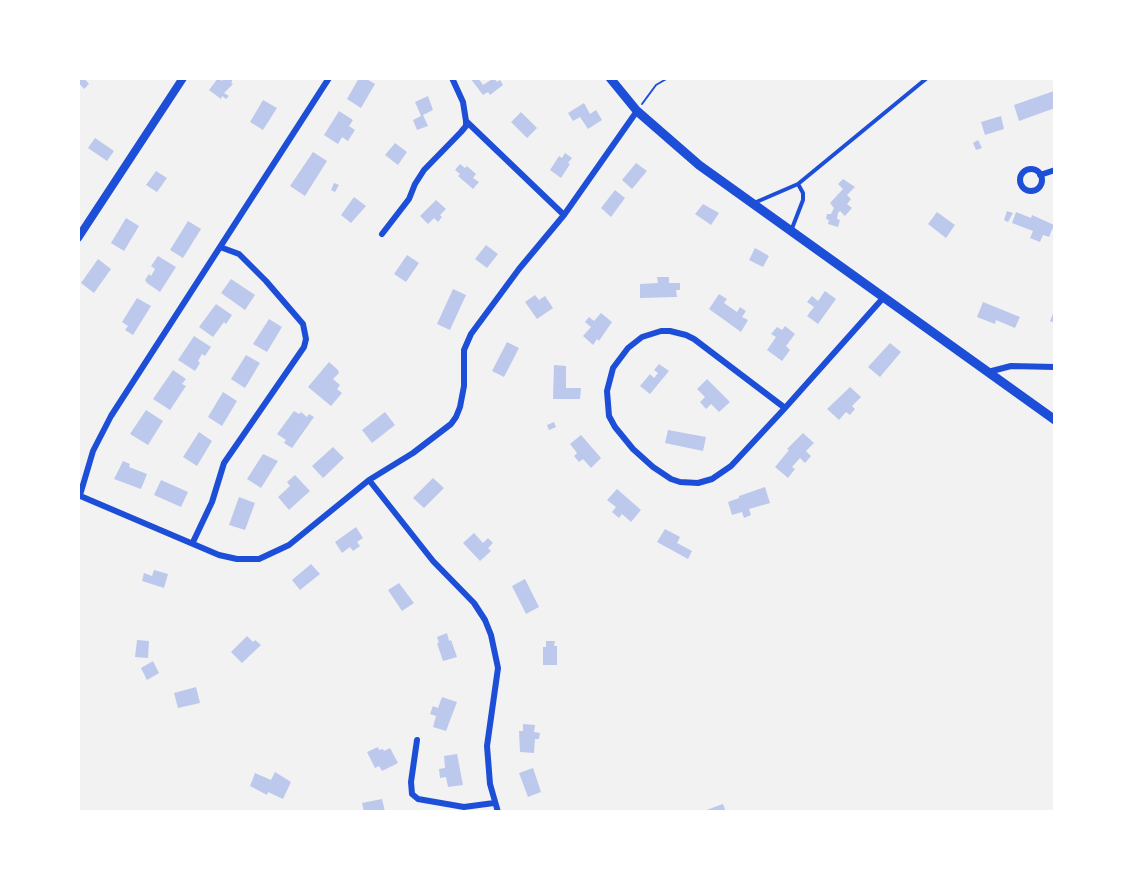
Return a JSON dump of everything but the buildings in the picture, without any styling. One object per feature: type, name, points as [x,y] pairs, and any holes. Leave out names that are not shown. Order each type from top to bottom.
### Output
[{"type":"main road","points":[[610,78],[637,111],[699,165],[1055,420]]},
{"type":"street","points":[[78,238],[183,78]]},
{"type":"street","points":[[329,78],[111,416],[93,451],[79,495],[219,555],[232,558],[259,559],[289,545],[369,480],[413,453],[451,424],[460,407],[464,386],[464,350],[471,334],[519,269],[564,214],[637,111]]},
{"type":"street","points":[[382,234],[409,199],[424,170],[466,126],[463,102],[452,78]]},
{"type":"street","points":[[466,122],[564,214]]},
{"type":"street","points":[[1040,175],[1055,170]]},
{"type":"street","points":[[193,542],[212,502],[224,463],[304,346],[306,339],[303,324],[293,311],[239,254],[220,247]]},
{"type":"street","points":[[786,408],[694,339],[670,331],[661,331],[642,337],[628,348],[613,368],[607,391],[609,416],[622,437],[652,467],[671,479],[687,483],[705,481],[725,471],[786,408],[884,297]]},
{"type":"street","points":[[988,372],[1011,366],[1055,367]]},
{"type":"street","points":[[369,480],[434,561],[474,603],[485,620],[498,668],[487,747],[490,784],[498,812]]},
{"type":"street","points":[[417,740],[411,782],[412,794],[418,799],[464,807],[494,803]]},
{"type":"lane","points":[[751,204],[798,184],[927,78]]},
{"type":"lane","points":[[790,232],[802,200],[803,193],[798,184]]},
{"type":"path","points":[[637,111],[656,85],[668,78]]}]
